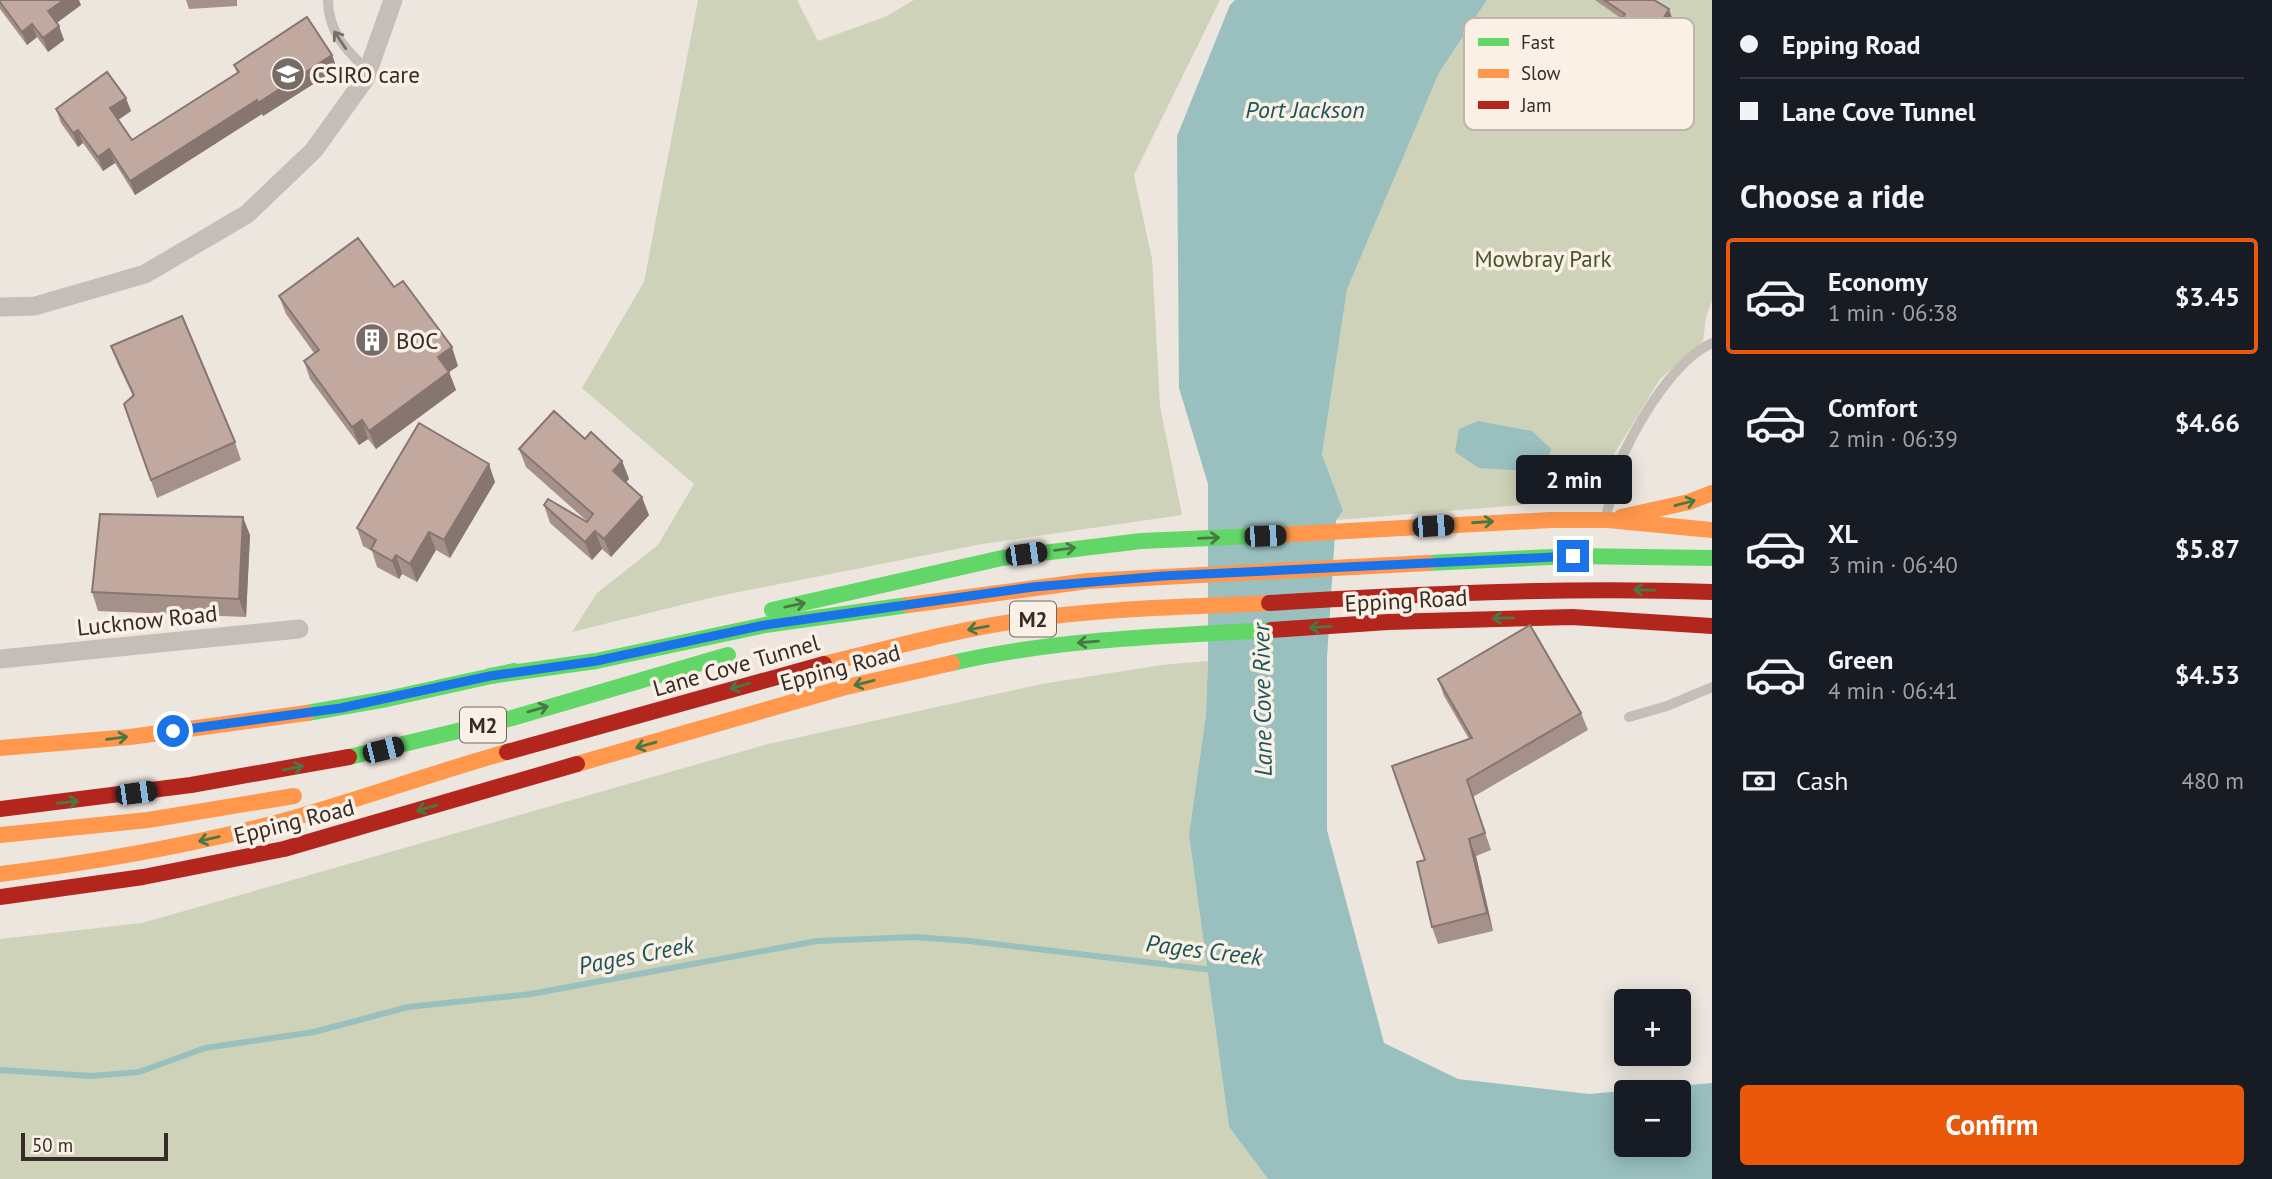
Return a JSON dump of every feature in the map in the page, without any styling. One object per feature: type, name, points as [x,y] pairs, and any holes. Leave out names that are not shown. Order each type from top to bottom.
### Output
[{"type":"main road","points":[[1606,520],[1689,502],[1712,493]]},
{"type":"main road","points":[[0,748],[82,742],[341,708],[1002,558],[1141,541],[1408,528],[1510,520],[1606,520],[1712,530]]},
{"type":"main road","name":"M2","points":[[490,676],[596,661],[765,625],[1088,581],[1573,556],[1712,558]]},
{"type":"main road","name":"Lane Cove Tunnel","points":[[486,758],[794,671],[946,634],[1024,620],[1459,592],[1603,589],[1712,592]]},
{"type":"main road","name":"M2","points":[[787,638],[957,598]]},
{"type":"main road","name":"Epping Road","points":[[0,897],[112,883],[194,869],[284,849],[830,692],[944,664],[1028,649],[1156,637],[1388,622],[1572,617],[1712,626]]},
{"type":"main road","name":"M2","points":[[0,809],[214,783],[370,752],[474,727],[737,652]]},
{"type":"main road","name":"M2","points":[[342,786],[486,758]]},
{"type":"main road","name":"M2","points":[[0,874],[98,862],[211,839],[285,820],[486,758]]},
{"type":"main road","points":[[0,835],[68,830],[168,817],[316,792]]},
{"type":"street","points":[[0,307],[35,306],[145,274],[247,214],[314,150],[365,79],[393,0]]},
{"type":"street","name":"Lucknow Road","points":[[0,659],[299,629]]},
{"type":"lane","points":[[328,0],[328,14],[333,32],[368,72]]},
{"type":"lane","points":[[1606,520],[1623,454],[1666,382],[1692,355],[1712,343]]},
{"type":"lane","points":[[1629,717],[1667,706],[1712,688]]},
{"type":"green space","points":[[698,0],[797,0],[818,41],[885,17],[914,0],[1220,0],[1134,175],[1152,259],[1160,406],[1182,515],[982,544],[714,597],[572,632],[597,593],[658,545],[694,484],[582,388],[644,282]]},
{"type":"green space","name":"Mowbray Park","points":[[1487,0],[1712,0],[1712,301],[1706,317],[1703,341],[1660,379],[1608,464],[1597,499],[1336,520],[1322,456],[1347,288],[1439,73],[1464,35],[1464,130],[1694,130],[1694,18],[1475,18]]},
{"type":"green space","points":[[1208,661],[1206,714],[1189,835],[1229,1127],[1268,1179],[0,1179],[0,939],[142,923],[768,744],[1042,684],[1161,665]]},
{"type":"water","name":"Port Jackson","points":[[1235,0],[1487,0],[1475,18],[1464,18],[1464,35],[1439,73],[1347,289],[1322,455],[1343,511],[1336,520],[1327,657],[1327,830],[1384,1043],[1458,1079],[1589,1094],[1614,1092],[1614,1157],[1691,1157],[1691,1085],[1712,1083],[1712,1179],[1268,1179],[1229,1127],[1189,835],[1206,714],[1208,484],[1179,388],[1177,136],[1230,5]]},
{"type":"water","points":[[1478,421],[1532,431],[1551,449],[1547,462],[1526,471],[1479,468],[1455,452],[1459,429]]},
{"type":"building","points":[[0,0],[64,0],[48,11],[59,26],[43,38],[32,24],[22,32]]},
{"type":"building","points":[[1604,0],[1654,0],[1669,9],[1664,18],[1623,18],[1625,14]]},
{"type":"building","points":[[307,17],[332,55],[130,181],[109,149],[98,157],[78,130],[73,133],[56,109],[107,72],[126,98],[110,108],[132,140],[239,72],[234,65]]},
{"type":"building","name":"BOC","points":[[358,238],[394,287],[403,281],[452,347],[438,357],[449,372],[369,431],[362,420],[352,427],[304,361],[319,350],[279,296]]},
{"type":"building","points":[[182,316],[235,442],[151,480],[124,404],[134,395],[111,346]]},
{"type":"building","points":[[554,411],[585,439],[591,432],[622,461],[613,471],[642,497],[604,539],[595,531],[585,542],[544,505],[548,499],[587,522],[593,514],[519,449]]},
{"type":"building","points":[[419,423],[489,464],[444,540],[429,532],[410,564],[396,555],[392,561],[371,549],[376,540],[357,528]]},
{"type":"building","points":[[100,514],[243,517],[239,599],[92,592]]},
{"type":"building","points":[[1530,625],[1581,713],[1467,780],[1485,833],[1469,839],[1487,913],[1432,927],[1417,862],[1425,860],[1392,766],[1472,738],[1438,679]]},
{"type":"waterway","name":"Pages Creek","points":[[0,1070],[91,1076],[139,1072],[205,1048],[314,1032],[408,1007],[531,994],[817,941],[915,937],[1213,970]]},
{"type":"traffic: fast","points":[[772,610],[1002,558],[1141,541],[1257,536]]},
{"type":"traffic: fast","points":[[1428,563],[1573,556],[1712,558]]},
{"type":"traffic: fast","points":[[490,676],[596,661],[765,625],[908,605]]},
{"type":"traffic: fast","points":[[952,663],[1071,644],[1271,630]]},
{"type":"traffic: fast","points":[[349,757],[512,718],[728,655]]},
{"type":"traffic: fast","points":[[307,713],[387,699],[514,671]]},
{"type":"traffic: slow","points":[[1621,517],[1689,502],[1712,493]]},
{"type":"traffic: slow","points":[[1257,536],[1551,520],[1608,520],[1712,530]]},
{"type":"traffic: slow","points":[[908,605],[1088,581],[1428,563]]},
{"type":"traffic: slow","points":[[824,664],[948,634],[1023,620],[1115,610],[1269,603]]},
{"type":"traffic: slow","points":[[577,764],[842,688],[952,663]]},
{"type":"traffic: slow","points":[[0,748],[130,737],[307,713]]},
{"type":"traffic: slow","points":[[0,874],[142,852],[248,830],[507,752]]},
{"type":"traffic: slow","points":[[0,835],[148,820],[294,796]]},
{"type":"traffic: jam","points":[[1269,603],[1490,592],[1712,592]]},
{"type":"traffic: jam","points":[[1271,630],[1388,622],[1572,617],[1712,626]]},
{"type":"traffic: jam","points":[[507,752],[824,664]]},
{"type":"traffic: jam","points":[[0,809],[191,785],[349,757]]},
{"type":"traffic: jam","points":[[0,897],[143,877],[284,849],[577,764]]},
{"type":"place","name":"CSIRO care","points":[[288,74]]},
{"type":"place","name":"BOC","points":[[372,340]]},
{"type":"route","points":[[173,731],[341,708],[490,676],[596,661],[765,625],[1033,587],[1163,576],[1573,556]]},
{"type":"water label","name":"Lane Cove River","points":[[1262,700]]}]
